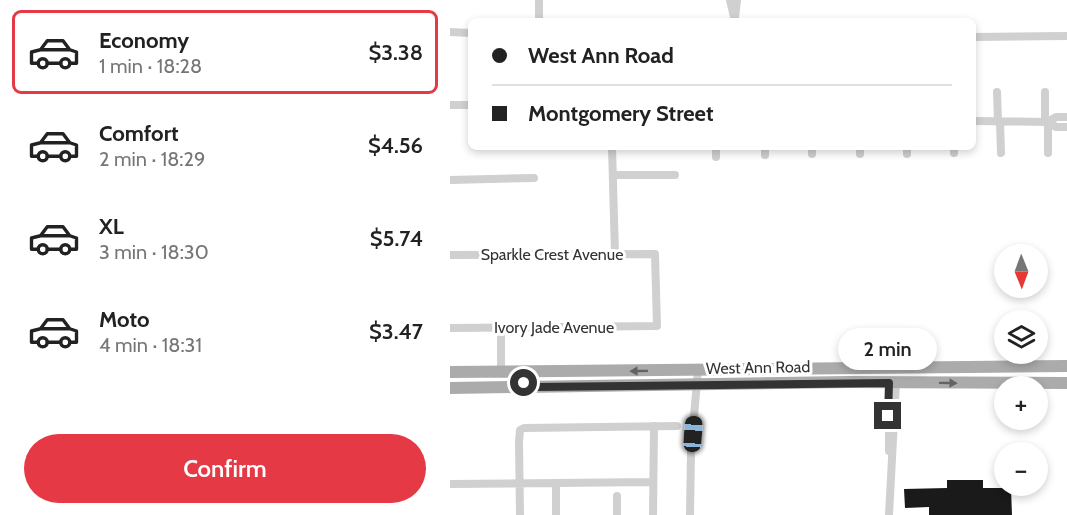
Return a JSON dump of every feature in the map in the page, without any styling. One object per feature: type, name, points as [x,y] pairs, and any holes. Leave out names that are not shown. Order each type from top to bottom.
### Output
[{"type":"main road","name":"West Ann Road","points":[[450,372],[1067,366]]},
{"type":"main road","points":[[893,383],[907,374],[942,367]]},
{"type":"main road","points":[[849,382],[882,376],[891,368]]},
{"type":"main road","points":[[454,388],[462,381],[496,379],[501,373],[536,387]]},
{"type":"main road","name":"West Ann Road","points":[[454,388],[849,382],[1067,383]]},
{"type":"street","points":[[538,0],[539,18]]},
{"type":"street","points":[[730,0],[734,18]]},
{"type":"street","points":[[735,18],[737,0]]},
{"type":"street","points":[[450,32],[468,33]]},
{"type":"street","points":[[976,37],[1067,36]]},
{"type":"street","points":[[998,92],[1001,153]]},
{"type":"street","points":[[1045,92],[1048,153]]},
{"type":"street","points":[[450,105],[468,105]]},
{"type":"street","points":[[976,121],[1046,122],[1056,117],[1067,117]]},
{"type":"street","points":[[1046,122],[1056,127],[1067,127]]},
{"type":"street","points":[[612,150],[615,255]]},
{"type":"street","points":[[716,150],[716,157]]},
{"type":"street","points":[[613,175],[675,175]]},
{"type":"street","points":[[450,180],[534,178]]},
{"type":"street","name":"Sparkle Crest Avenue","points":[[450,255],[655,254],[657,326]]},
{"type":"street","name":"Ivory Jade Avenue","points":[[450,328],[657,326]]},
{"type":"street","points":[[501,328],[501,373]]},
{"type":"street","points":[[690,515],[691,450],[698,370]]},
{"type":"street","points":[[889,515],[891,467],[888,432],[893,383]]},
{"type":"street","points":[[652,515],[654,426]]},
{"type":"street","points":[[520,515],[520,430],[530,427],[677,426]]},
{"type":"street","points":[[450,484],[653,482]]},
{"type":"street","points":[[556,483],[556,515]]},
{"type":"street","points":[[617,496],[617,515]]},
{"type":"building","points":[[947,480],[983,480],[983,488],[994,488],[994,496],[1011,496],[1012,515],[929,515],[929,507],[905,508],[904,489],[947,488]]},
{"type":"route","points":[[524,383],[536,387],[889,383],[888,416]]}]
